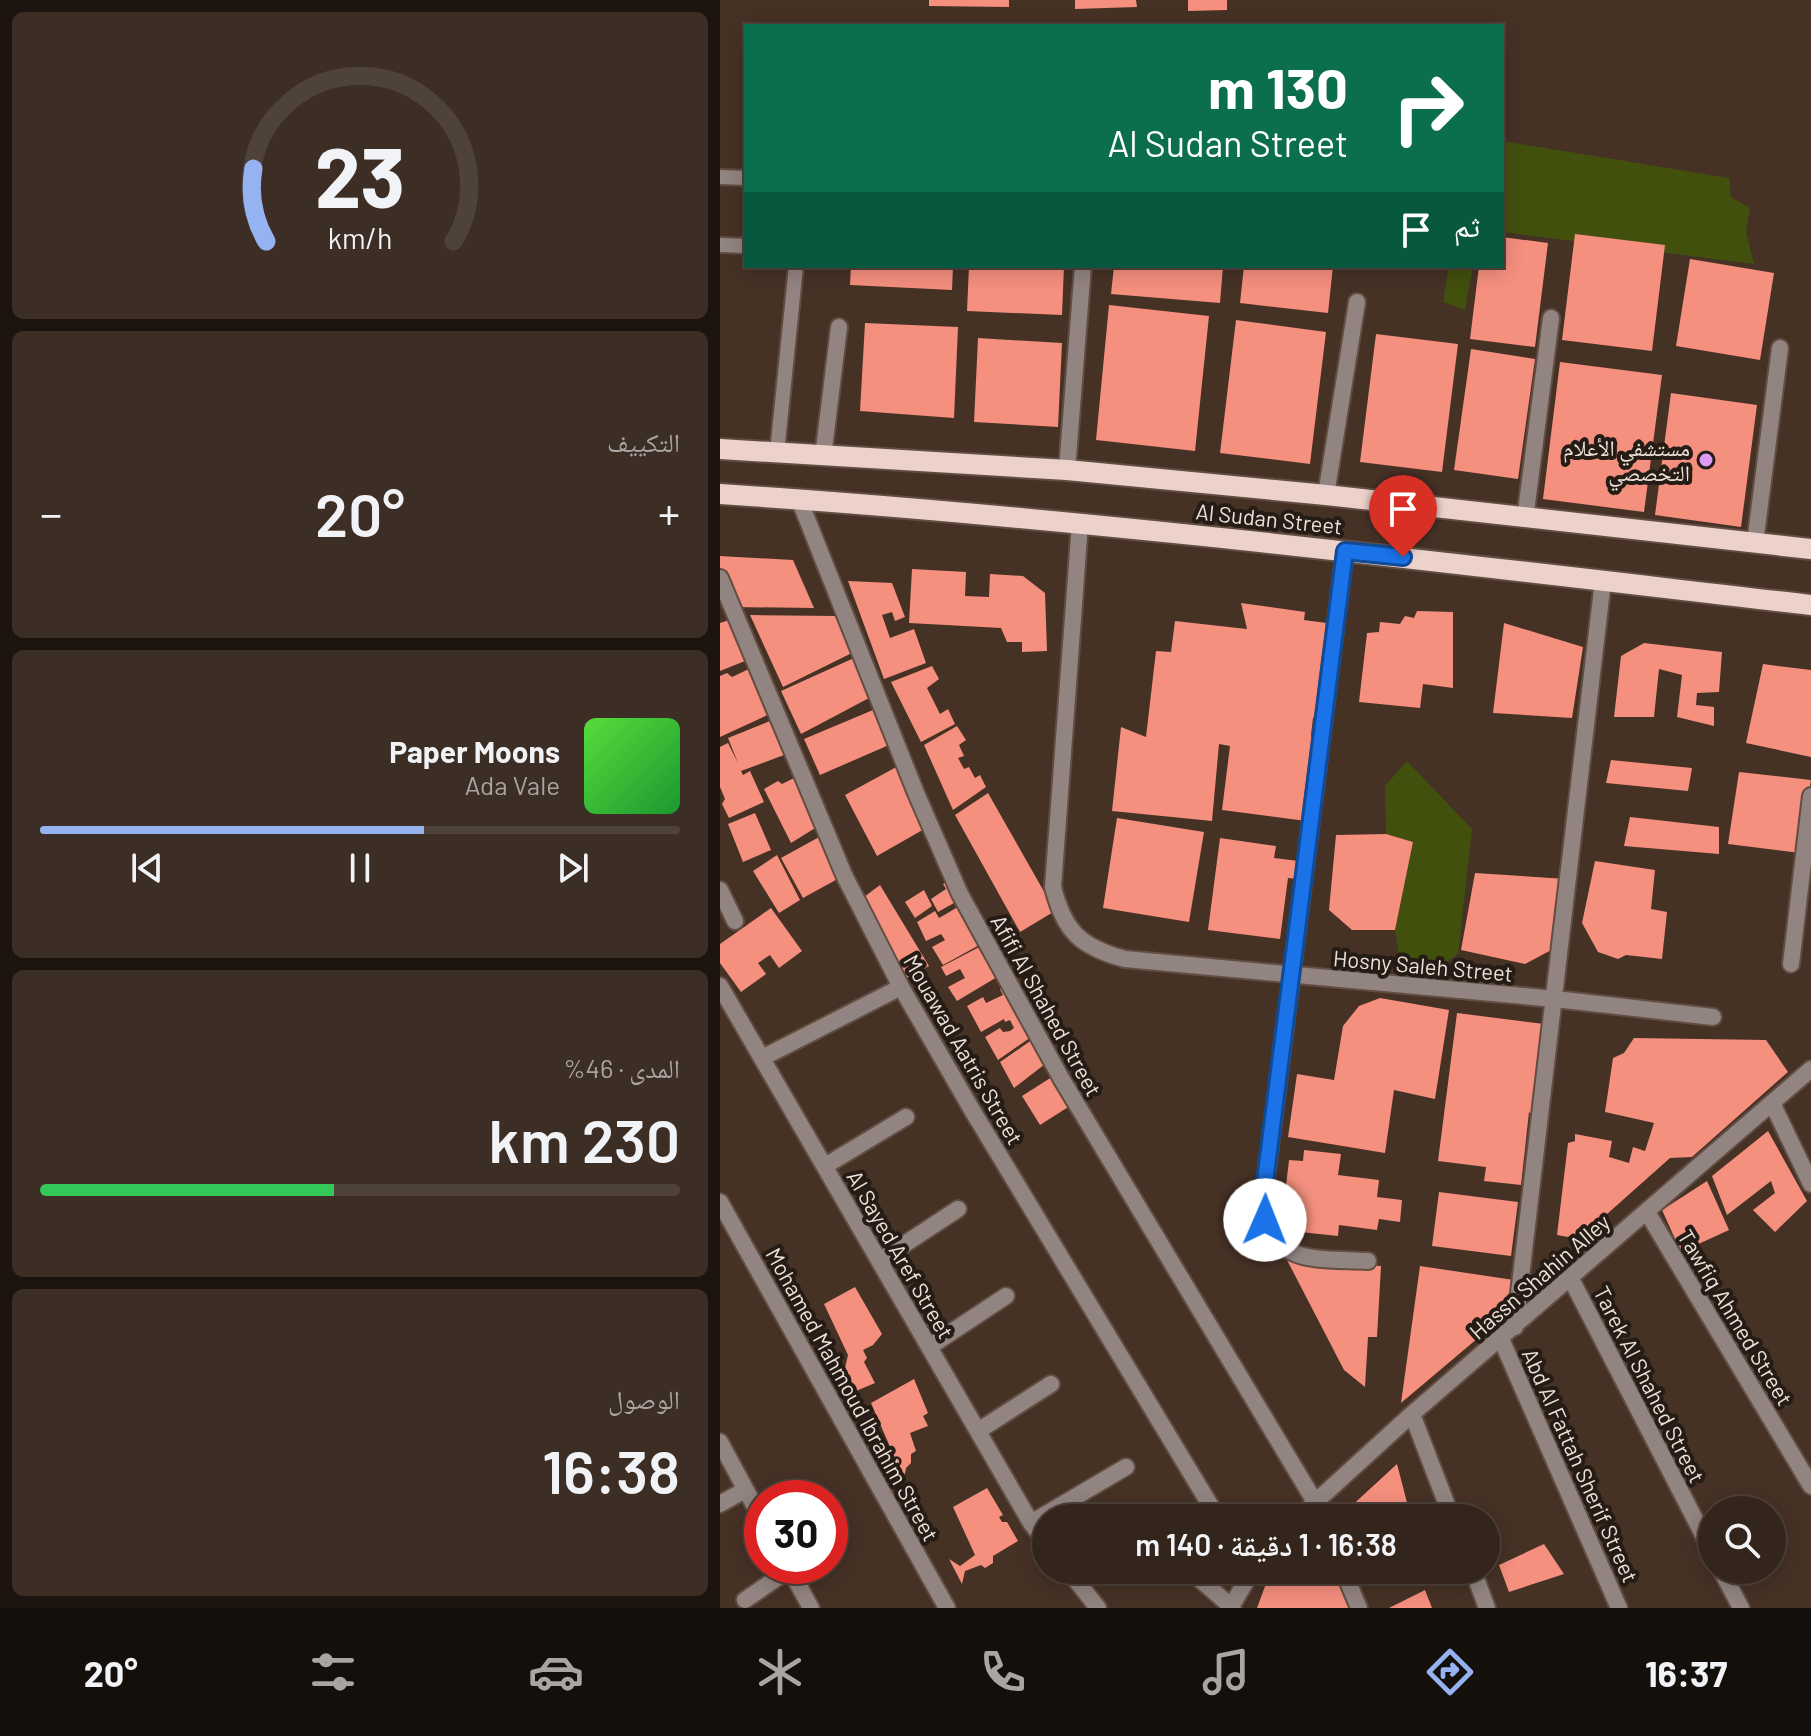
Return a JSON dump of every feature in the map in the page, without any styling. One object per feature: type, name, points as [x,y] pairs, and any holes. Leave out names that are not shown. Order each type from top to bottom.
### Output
[{"type":"main road","name":"Al Sudan Street","points":[[720,449],[1067,470],[1326,495],[1811,549]]},
{"type":"main road","name":"Al Sudan Street","points":[[720,494],[1080,523],[1811,605]]},
{"type":"street","points":[[1067,470],[1083,268]]},
{"type":"street","points":[[1326,495],[1357,302]]},
{"type":"street","points":[[1525,519],[1551,318]]},
{"type":"street","points":[[823,457],[839,327]]},
{"type":"street","points":[[1755,543],[1780,348]]},
{"type":"street","name":"Afifi Al Shahed Street","points":[[799,499],[916,793],[960,894],[1061,1078],[1315,1504]]},
{"type":"street","name":"Hosny Saleh Street","points":[[1080,523],[1053,887],[1060,914],[1076,936],[1098,952],[1112,955],[1713,1017]]},
{"type":"street","points":[[1345,551],[1263,1202],[1265,1220],[1272,1236],[1284,1249],[1299,1257],[1368,1261]]},
{"type":"street","name":"Mouawad Aatris Street","points":[[720,578],[845,877],[901,987],[1210,1504]]},
{"type":"street","points":[[1515,1327],[1603,581]]},
{"type":"street","points":[[1791,964],[1811,796]]},
{"type":"street","points":[[720,890],[735,921]]},
{"type":"street","name":"Al Sayed Aref Street","points":[[720,986],[1031,1523]]},
{"type":"street","points":[[762,1058],[901,987]]},
{"type":"street","name":"Hassn Shahin Alley","points":[[1325,1504],[1412,1414],[1811,1069]]},
{"type":"street","points":[[1772,1103],[1811,1184]]},
{"type":"street","points":[[825,1166],[906,1117]]},
{"type":"street","name":"Mohamed Mahmoud Ibrahim Street","points":[[720,1202],[947,1608]]},
{"type":"street","points":[[879,1261],[958,1209]]},
{"type":"street","name":"Tawfiq Ahmed Street","points":[[1647,1212],[1811,1486]]},
{"type":"street","name":"Tarek Al Shahed Street","points":[[1571,1279],[1698,1525]]},
{"type":"street","points":[[929,1347],[1006,1296]]},
{"type":"street","name":"Abd Al Fattah Sherif Street","points":[[1501,1339],[1619,1608]]},
{"type":"street","points":[[978,1431],[1051,1384]]},
{"type":"street","points":[[1412,1414],[1447,1504]]},
{"type":"street","points":[[720,1442],[744,1488]]},
{"type":"street","points":[[1031,1523],[1126,1467]]},
{"type":"street","points":[[720,1504],[744,1491]]},
{"type":"street","points":[[745,1600],[767,1584]]},
{"type":"street","points":[[798,1584],[811,1608]]},
{"type":"street","points":[[1079,1584],[1098,1608]]},
{"type":"street","points":[[1205,1584],[1231,1607],[1244,1584]]},
{"type":"street","points":[[1349,1584],[1359,1608]]},
{"type":"street","points":[[1478,1584],[1487,1608]]},
{"type":"street","points":[[1728,1584],[1741,1608]]},
{"type":"lane","points":[[720,177],[744,178]]},
{"type":"lane","points":[[720,245],[744,246]]},
{"type":"lane","points":[[777,452],[796,268]]},
{"type":"green space","points":[[1504,141],[1729,178],[1731,197],[1750,208],[1746,232],[1754,264],[1504,232]]},
{"type":"green space","points":[[1449,268],[1473,268],[1465,310],[1443,302]]},
{"type":"green space","points":[[1407,761],[1472,829],[1458,954],[1430,973],[1400,961],[1395,930],[1413,842],[1386,834],[1385,786]]},
{"type":"building","points":[[929,0],[1009,0],[1009,7],[929,6]]},
{"type":"building","points":[[1075,0],[1136,0],[1137,7],[1075,9]]},
{"type":"building","points":[[1188,0],[1227,0],[1227,10],[1188,11]]},
{"type":"building","points":[[1575,234],[1665,245],[1652,351],[1562,340]]},
{"type":"building","points":[[1504,237],[1548,243],[1535,347],[1470,339],[1479,268],[1504,268]]},
{"type":"building","points":[[1690,259],[1774,273],[1760,360],[1676,346]]},
{"type":"building","points":[[851,268],[953,268],[952,290],[850,285]]},
{"type":"building","points":[[969,268],[1064,268],[1062,315],[967,311]]},
{"type":"building","points":[[1114,268],[1223,268],[1220,303],[1111,294]]},
{"type":"building","points":[[1244,268],[1333,268],[1328,313],[1240,303]]},
{"type":"building","points":[[1109,305],[1209,316],[1195,451],[1096,440]]},
{"type":"building","points":[[1236,320],[1326,332],[1310,464],[1220,453]]},
{"type":"building","points":[[865,323],[958,327],[954,418],[860,411]]},
{"type":"building","points":[[1376,334],[1458,344],[1442,472],[1360,462]]},
{"type":"building","points":[[978,338],[1062,343],[1058,427],[974,422]]},
{"type":"building","points":[[1471,349],[1535,359],[1518,479],[1454,470]]},
{"type":"building","points":[[1560,362],[1662,375],[1644,512],[1543,499]]},
{"type":"building","name":"مستشفي الأعلام التخصصي","points":[[1671,393],[1757,405],[1741,527],[1655,515]]},
{"type":"building","points":[[720,556],[793,560],[814,608],[734,607],[720,574]]},
{"type":"building","points":[[912,569],[966,572],[965,596],[989,597],[990,574],[1023,576],[1045,593],[1047,651],[1022,652],[1022,642],[1007,642],[1001,628],[909,623]]},
{"type":"building","points":[[848,581],[892,583],[905,617],[895,621],[892,612],[882,615],[890,638],[914,629],[926,663],[884,679]]},
{"type":"building","points":[[1241,603],[1305,612],[1304,620],[1334,624],[1322,712],[1313,718],[1311,735],[1316,743],[1306,821],[1222,810],[1230,746],[1219,744],[1212,821],[1112,811],[1121,727],[1146,737],[1156,651],[1171,652],[1175,621],[1247,629]]},
{"type":"building","points":[[1417,611],[1453,612],[1453,688],[1423,684],[1420,708],[1359,702],[1367,633],[1379,632],[1380,622],[1400,624],[1405,616],[1414,618]]},
{"type":"building","points":[[750,615],[835,616],[852,653],[783,687]]},
{"type":"building","points":[[729,620],[745,661],[720,671],[720,623]]},
{"type":"building","points":[[1504,623],[1583,647],[1572,718],[1493,713]]},
{"type":"building","points":[[1644,643],[1722,652],[1719,692],[1697,693],[1696,705],[1714,707],[1714,726],[1677,717],[1682,675],[1659,669],[1654,717],[1614,717],[1621,656]]},
{"type":"building","points":[[854,658],[871,697],[801,734],[781,691]]},
{"type":"building","points":[[1763,664],[1811,670],[1811,757],[1746,743]]},
{"type":"building","points":[[932,666],[939,679],[927,688],[940,714],[948,709],[955,724],[921,742],[891,682]]},
{"type":"building","points":[[751,668],[772,713],[720,737],[720,676],[727,673],[732,677]]},
{"type":"building","points":[[873,710],[889,745],[820,775],[804,739]]},
{"type":"building","points":[[770,721],[784,755],[741,771],[743,775],[750,771],[764,802],[729,818],[722,804],[725,799],[720,787],[720,747],[728,743],[738,763],[728,738]]},
{"type":"building","points":[[957,726],[966,740],[959,745],[964,756],[958,758],[964,769],[969,767],[975,778],[980,775],[986,787],[953,810],[924,745]]},
{"type":"building","points":[[1611,760],[1692,768],[1688,791],[1606,783]]},
{"type":"building","points":[[900,765],[926,828],[877,856],[845,795]]},
{"type":"building","points":[[1739,772],[1811,780],[1800,853],[1728,844]]},
{"type":"building","points":[[798,776],[820,825],[791,843],[764,789],[778,781],[782,784]]},
{"type":"building","points":[[988,793],[1055,911],[1020,932],[955,815]]},
{"type":"building","points":[[755,813],[771,850],[743,862],[728,824]]},
{"type":"building","points":[[1630,817],[1719,827],[1719,854],[1624,846]]},
{"type":"building","points":[[1117,818],[1204,832],[1189,922],[1103,908]]},
{"type":"building","points":[[1386,834],[1413,842],[1395,930],[1352,930],[1329,910],[1336,835]]},
{"type":"building","points":[[821,836],[843,876],[803,898],[781,858]]},
{"type":"building","points":[[1220,838],[1276,846],[1274,858],[1299,861],[1297,879],[1288,878],[1280,939],[1208,930]]},
{"type":"building","points":[[777,855],[800,900],[779,913],[753,871]]},
{"type":"building","points":[[1595,861],[1655,870],[1651,909],[1667,912],[1662,959],[1626,955],[1618,959],[1598,952],[1582,923]]},
{"type":"building","points":[[1475,873],[1566,879],[1559,946],[1525,964],[1461,950]]},
{"type":"building","points":[[952,879],[961,899],[938,912],[931,899],[946,889],[943,884]]},
{"type":"building","points":[[880,885],[929,966],[901,981],[860,900]]},
{"type":"building","points":[[924,890],[932,906],[915,918],[905,902]]},
{"type":"building","points":[[963,904],[985,942],[943,965],[932,947],[945,940],[941,934],[926,941],[917,922],[935,911],[939,918]]},
{"type":"building","points":[[771,908],[802,951],[779,968],[770,955],[758,963],[766,974],[741,992],[720,963],[720,944]]},
{"type":"building","points":[[985,944],[1002,974],[957,1001],[948,987],[965,978],[960,969],[946,976],[941,967]]},
{"type":"building","points":[[1009,985],[1034,1035],[998,1060],[985,1037],[1000,1028],[1003,1032],[1010,1031],[1014,1028],[1010,1020],[1005,1022],[1004,1019],[981,1032],[967,1006],[983,997],[986,1003],[1003,995],[1000,989]]},
{"type":"building","points":[[1380,998],[1449,1010],[1435,1099],[1394,1090],[1385,1153],[1288,1137],[1297,1074],[1334,1080],[1343,1026],[1359,1006]]},
{"type":"building","points":[[1457,1013],[1544,1024],[1533,1117],[1529,1112],[1521,1185],[1484,1181],[1486,1167],[1438,1161]]},
{"type":"building","points":[[1036,1037],[1049,1061],[1014,1088],[1000,1062]]},
{"type":"building","points":[[1634,1038],[1766,1040],[1788,1072],[1692,1157],[1670,1158],[1579,1239],[1557,1235],[1568,1143],[1575,1141],[1575,1134],[1612,1141],[1609,1157],[1629,1163],[1633,1147],[1645,1151],[1654,1123],[1605,1112],[1613,1058],[1624,1053]]},
{"type":"building","points":[[1055,1075],[1073,1104],[1040,1125],[1022,1096]]},
{"type":"building","points":[[1768,1131],[1807,1201],[1775,1232],[1753,1210],[1775,1193],[1771,1181],[1727,1215],[1712,1176]]},
{"type":"building","points":[[1304,1150],[1341,1154],[1338,1175],[1379,1180],[1377,1197],[1402,1200],[1400,1222],[1379,1219],[1377,1230],[1339,1225],[1338,1236],[1281,1230],[1289,1160],[1303,1161]]},
{"type":"building","points":[[1707,1181],[1729,1230],[1681,1252],[1662,1210]]},
{"type":"building","points":[[1439,1192],[1518,1202],[1511,1256],[1432,1246]]},
{"type":"building","points":[[1287,1260],[1381,1266],[1377,1337],[1368,1337],[1365,1387],[1344,1370]]},
{"type":"building","points":[[1420,1266],[1514,1280],[1510,1311],[1401,1403]]},
{"type":"building","points":[[855,1287],[882,1334],[873,1345],[863,1350],[867,1358],[864,1362],[875,1383],[856,1391],[845,1368],[848,1355],[824,1304]]},
{"type":"building","points":[[914,1379],[928,1413],[923,1416],[928,1426],[910,1433],[916,1451],[911,1454],[911,1463],[906,1468],[904,1479],[871,1403]]},
{"type":"building","points":[[1397,1464],[1407,1504],[1354,1504]]},
{"type":"building","points":[[987,1488],[1003,1515],[999,1517],[1002,1522],[1007,1522],[1018,1541],[993,1556],[993,1563],[985,1568],[981,1565],[965,1571],[962,1584],[949,1559],[960,1566],[975,1555],[953,1507]]},
{"type":"building","points":[[1544,1544],[1564,1574],[1509,1592],[1500,1565]]},
{"type":"building","points":[[1266,1584],[1340,1584],[1349,1608],[1257,1608]]},
{"type":"building","points":[[1425,1590],[1432,1608],[1389,1608]]},
{"type":"place","name":"مستشفي الأعلام التخصصي","points":[[1706,460]]},
{"type":"route","points":[[1265,1220],[1266,1174],[1345,551],[1403,557]]}]
